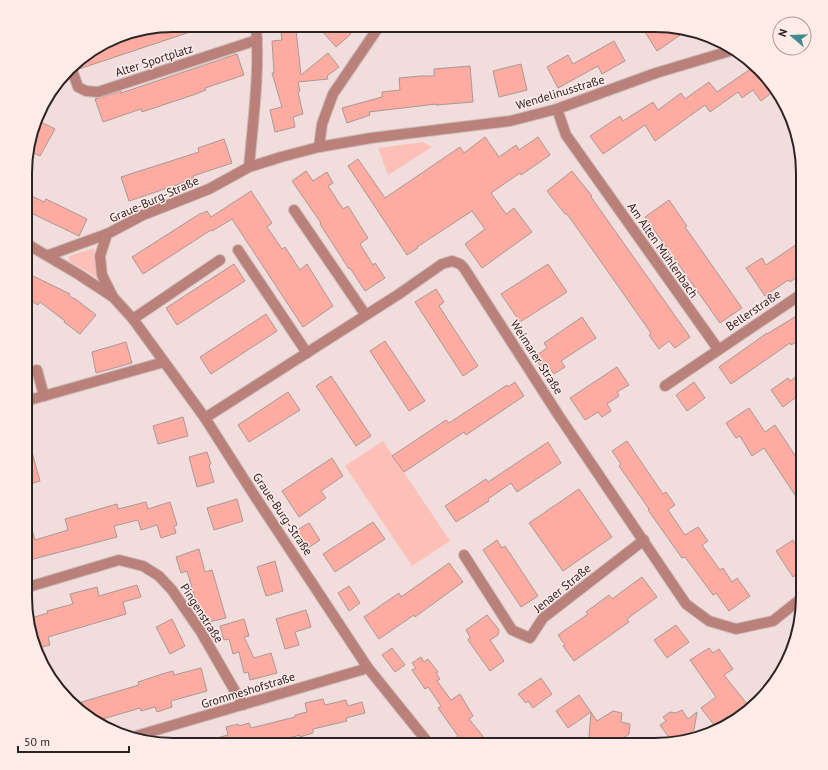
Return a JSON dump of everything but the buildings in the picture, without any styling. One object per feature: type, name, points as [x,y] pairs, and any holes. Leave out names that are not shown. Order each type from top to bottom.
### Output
[{"type":"street","points":[[249,167],[256,86],[256,32]]},
{"type":"street","points":[[319,147],[322,124],[333,94],[375,32]]},
{"type":"street","name":"Alter Sportplatz","points":[[73,73],[78,87],[86,91],[98,92],[257,40]]},
{"type":"street","name":"Wendelinusstraße","points":[[319,147],[371,138],[510,121],[557,109],[656,73],[727,52]]},
{"type":"street","name":"Am Alten Mühlenbach","points":[[557,109],[566,135],[718,349]]},
{"type":"street","name":"Graue-Burg-Straße","points":[[113,297],[102,275],[100,256],[107,234],[143,215],[209,189],[249,167],[319,147]]},
{"type":"street","points":[[294,210],[365,314]]},
{"type":"street","points":[[48,255],[107,234]]},
{"type":"street","name":"Graue-Burg-Straße","points":[[32,247],[48,255],[113,297],[133,319],[205,418],[368,668],[424,738]]},
{"type":"street","points":[[238,250],[307,353]]},
{"type":"street","points":[[133,319],[220,260]]},
{"type":"street","name":"Weimarer Straße","points":[[205,418],[442,264],[452,261],[460,264],[464,268],[555,409],[686,604],[709,621],[736,629],[773,621],[796,603]]},
{"type":"street","name":"Bellerstraße","points":[[718,349],[796,298]]},
{"type":"street","points":[[665,386],[718,349]]},
{"type":"street","points":[[32,399],[164,362]]},
{"type":"street","points":[[32,372],[37,370],[44,396]]},
{"type":"street","name":"Jenaer Straße","points":[[464,555],[512,630],[530,638],[543,618],[644,540]]},
{"type":"street","name":"Pingenstraße","points":[[32,586],[119,560],[143,566],[159,576],[172,590],[201,632],[243,704]]},
{"type":"street","name":"Grommeshofstraße","points":[[142,734],[368,668]]},
{"type":"shaded area","points":[[423,142],[432,147],[388,175],[378,148]]},
{"type":"shaded area","points":[[94,248],[98,278],[69,261],[69,256]]},
{"type":"shaded area","points":[[383,441],[450,541],[412,566],[345,466]]}]
